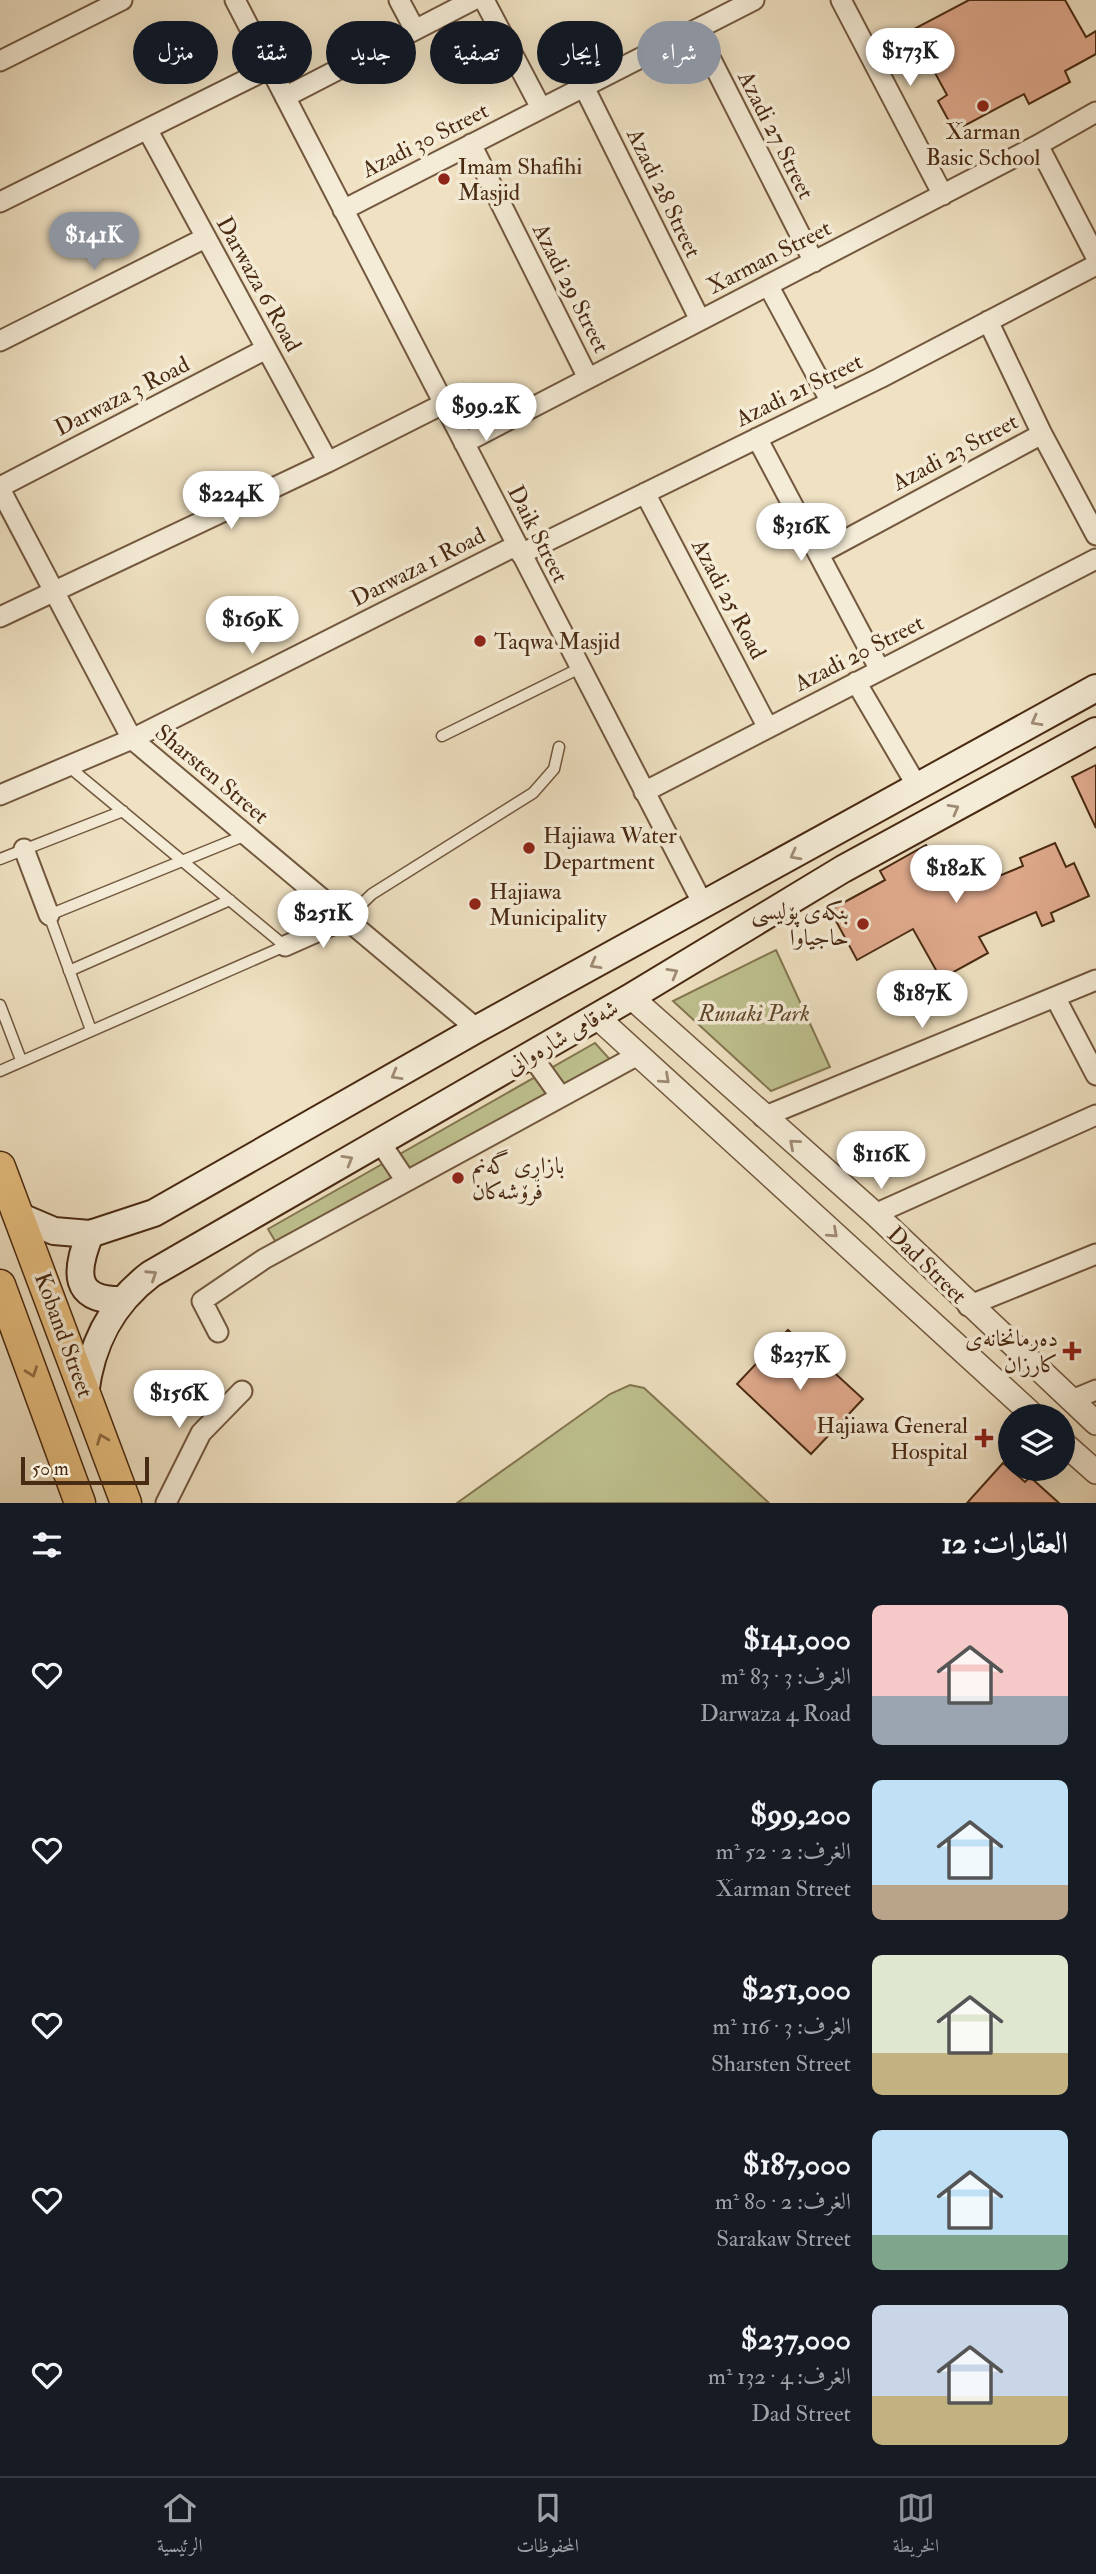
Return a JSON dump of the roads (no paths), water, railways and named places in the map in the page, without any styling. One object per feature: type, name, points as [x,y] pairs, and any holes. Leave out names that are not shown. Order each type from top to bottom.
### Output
[{"type":"main road","name":"شەقامی شارەوانی","points":[[21,1217],[54,1231],[90,1234],[154,1213],[477,1029],[1096,688]]},
{"type":"main road","name":"شەقامی شارەوانی","points":[[85,1394],[97,1343],[122,1300],[151,1274],[597,1017],[843,869],[1096,731]]},
{"type":"main road","points":[[827,838],[836,840],[844,848],[843,869]]},
{"type":"main road","name":"Koband Street","points":[[0,1167],[21,1217],[126,1503]]},
{"type":"main road","points":[[90,1234],[79,1270],[84,1287],[98,1298],[122,1300]]},
{"type":"main road","name":"Koband Street","points":[[0,1285],[8,1323],[80,1503]]},
{"type":"street","points":[[0,61],[122,0]]},
{"type":"street","name":"Daik Street","points":[[234,0],[245,21]]},
{"type":"street","points":[[399,0],[410,21]]},
{"type":"street","points":[[416,29],[473,0]]},
{"type":"street","points":[[484,0],[541,108]]},
{"type":"street","name":"Azadi 30 Street","points":[[713,21],[754,0]]},
{"type":"street","points":[[841,0],[943,195]]},
{"type":"street","name":"Azadi 30 Street","points":[[343,210],[637,60]]},
{"type":"street","points":[[285,97],[326,76]]},
{"type":"street","name":"Azadi 27 Street","points":[[721,80],[814,261]]},
{"type":"street","points":[[0,202],[238,84]]},
{"type":"street","name":"Daik Street","points":[[278,84],[703,904]]},
{"type":"street","name":"Azadi 28 Street","points":[[584,87],[700,320]]},
{"type":"street","name":"Xarman Street","points":[[464,443],[943,195],[1096,112]]},
{"type":"street","name":"Darwaza 6 Road","points":[[147,129],[328,462]]},
{"type":"street","name":"Azadi 29 Street","points":[[471,144],[588,378]]},
{"type":"street","points":[[1038,145],[1096,257]]},
{"type":"street","points":[[0,341],[205,238]]},
{"type":"street","name":"Azadi 21 Street","points":[[519,550],[645,493],[831,402],[1096,265]]},
{"type":"street","points":[[768,285],[831,402]]},
{"type":"street","points":[[988,321],[1042,434],[1096,535]]},
{"type":"street","name":"Darwaza 3 Road","points":[[2,495],[266,349]]},
{"type":"street","points":[[0,617],[328,462],[443,404]]},
{"type":"street","name":"Azadi 23 Street","points":[[819,554],[1042,434]]},
{"type":"street","points":[[757,438],[880,670]]},
{"type":"street","name":"Azadi 25 Road","points":[[645,493],[768,727]]},
{"type":"street","name":"Sharsten Street","points":[[2,495],[132,739],[477,1029]]},
{"type":"street","name":"Darwaza 1 Road","points":[[0,795],[132,739],[519,550]]},
{"type":"street","name":"Azadi 20 Street","points":[[644,792],[1096,559]]},
{"type":"street","points":[[856,682],[917,786]]},
{"type":"street","points":[[24,849],[49,915]]},
{"type":"street","points":[[285,946],[346,919]]},
{"type":"street","points":[[763,1117],[1096,981]]},
{"type":"street","name":"Dad Street","points":[[631,997],[875,1214],[968,1306],[1096,1423]]},
{"type":"street","points":[[1055,997],[1096,1075]]},
{"type":"street","name":"Dad Street","points":[[597,1017],[1021,1404]]},
{"type":"street","points":[[531,1055],[561,1097]]},
{"type":"street","points":[[218,1332],[202,1301],[264,1258],[638,1055]]},
{"type":"street","points":[[875,1214],[1096,1115]]},
{"type":"street","points":[[380,1142],[406,1181]]},
{"type":"street","points":[[968,1306],[1096,1254]]},
{"type":"street","points":[[1002,1387],[1026,1358]]},
{"type":"street","points":[[1072,1400],[1096,1390]]},
{"type":"street","points":[[166,1503],[201,1433],[242,1391]]},
{"type":"street","points":[[1075,1453],[1096,1472]]},
{"type":"lane","points":[[442,736],[580,668]]},
{"type":"lane","points":[[346,919],[372,894],[533,793],[554,769],[559,747]]},
{"type":"lane","points":[[0,1071],[285,946],[68,766]]},
{"type":"lane","points":[[0,859],[122,811]]},
{"type":"lane","points":[[90,1030],[49,915],[246,835]]},
{"type":"lane","points":[[69,971],[229,900]]},
{"type":"lane","points":[[0,1005],[21,1060]]},
{"type":"place","name":"Xarman Basic School","points":[[983,106]]},
{"type":"place","name":"Imam Shafihi Masjid","points":[[444,179]]},
{"type":"place","name":"Taqwa Masjid","points":[[480,641]]},
{"type":"place","name":"Hajiawa Water Department","points":[[529,848]]},
{"type":"place","name":"Hajiawa Municipality","points":[[475,904]]},
{"type":"place","name":"بنکەی پۆلیسی حاجیاوا","points":[[863,924]]},
{"type":"place","name":"بازاڕی گەنم فرۆشەکان","points":[[458,1178]]},
{"type":"place","name":"دەرمانخانەی کارزان","points":[[1072,1351]]},
{"type":"place","name":"Hajiawa General Hospital","points":[[984,1438]]},
{"type":"park label","name":"Runaki Park","points":[[754,1013]]}]
